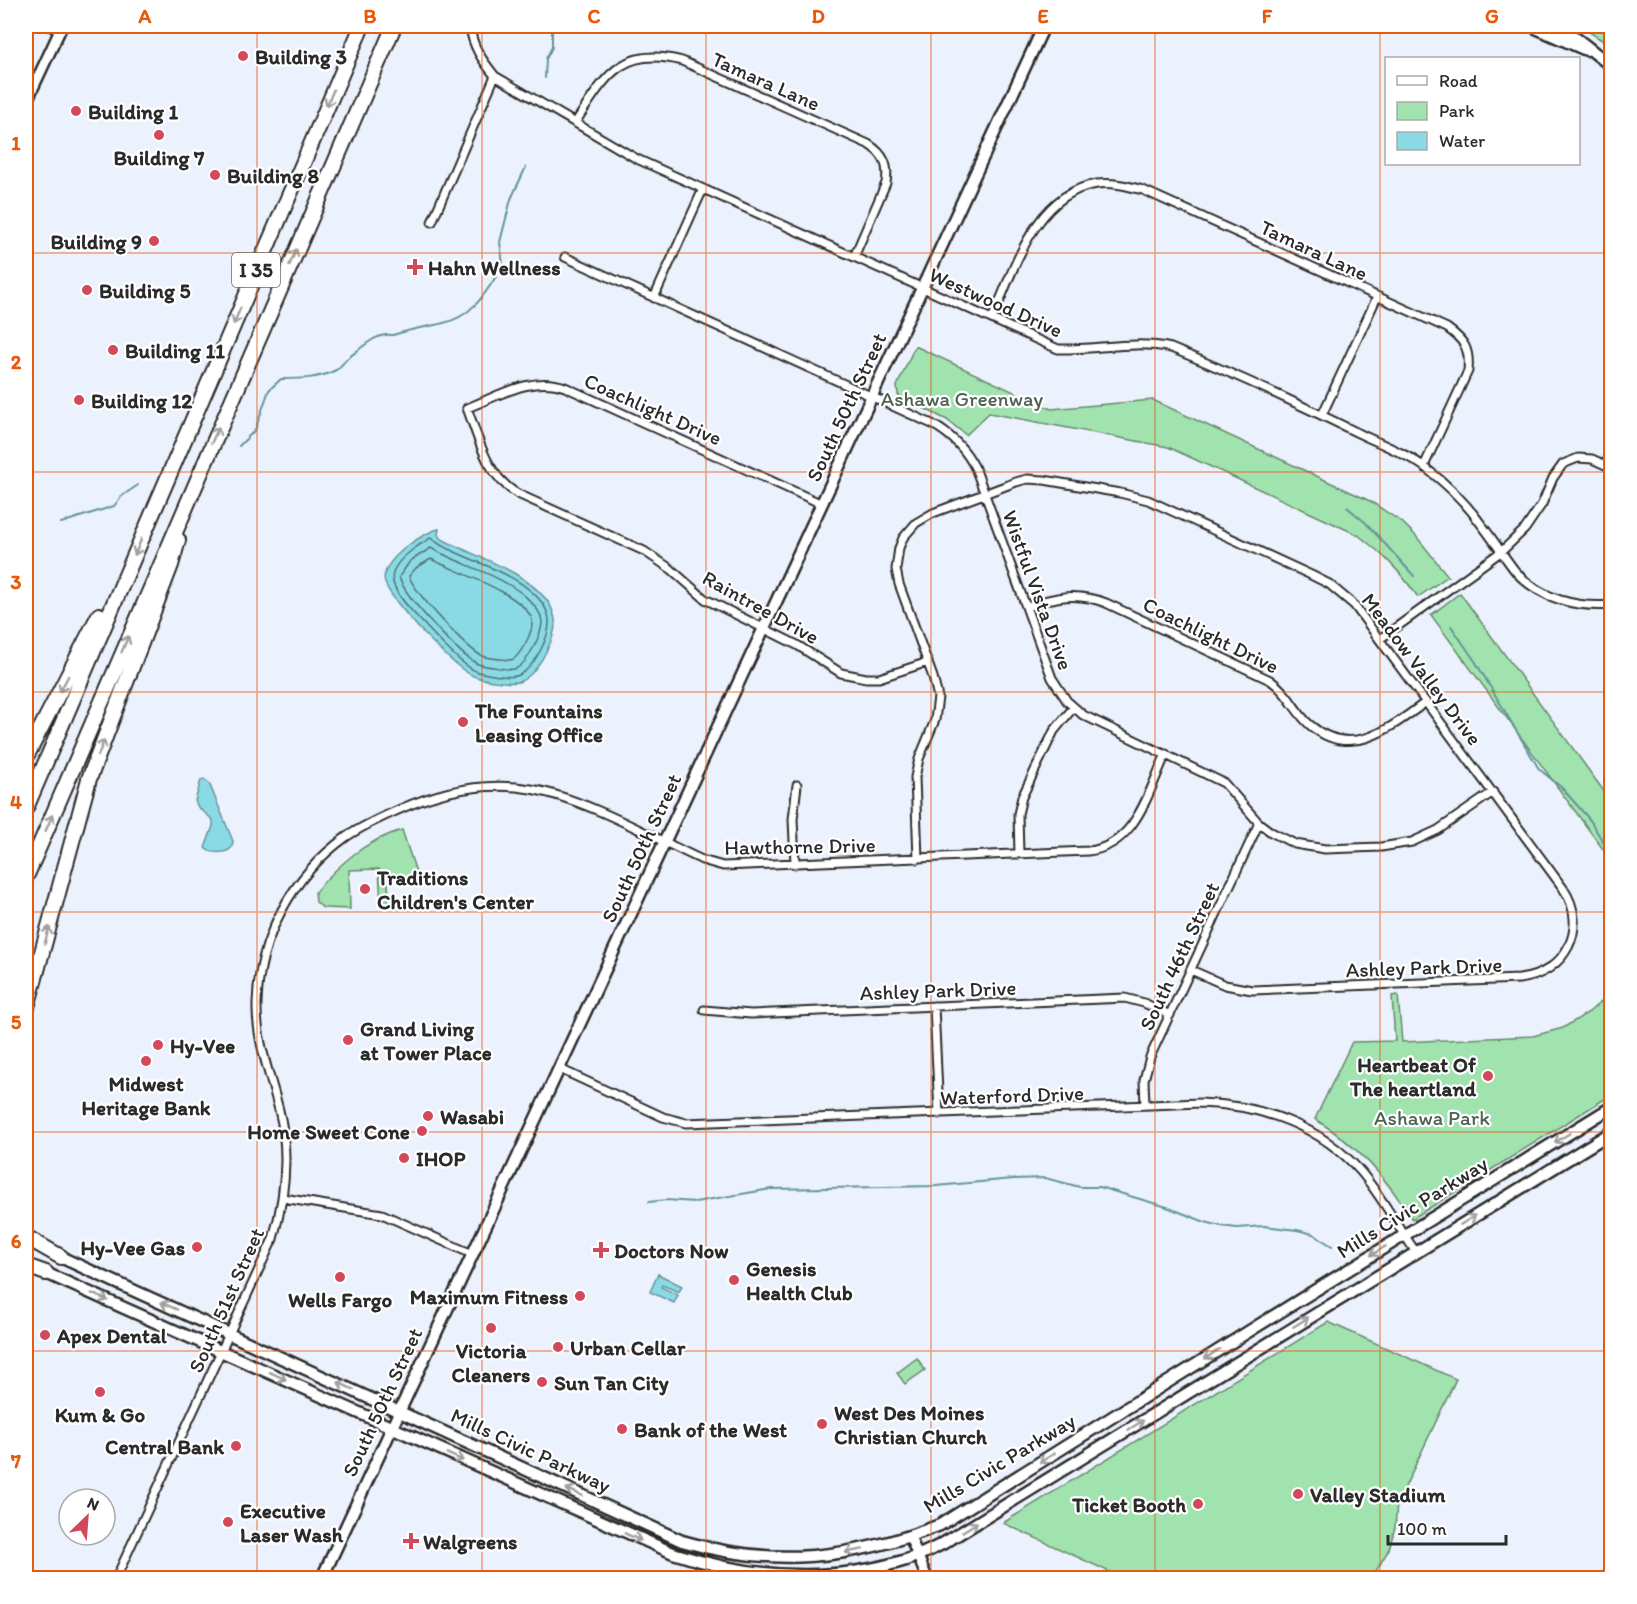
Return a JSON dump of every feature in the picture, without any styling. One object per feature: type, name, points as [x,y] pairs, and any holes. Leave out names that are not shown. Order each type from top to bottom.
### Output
[{"type":"highway","name":"I 35","points":[[26,808],[362,26]]},
{"type":"highway","name":"I 35","points":[[26,877],[394,26]]},
{"type":"highway","points":[[26,1011],[89,779],[171,565],[192,489]]},
{"type":"highway","points":[[26,757],[104,607],[124,579]]},
{"type":"highway","points":[[26,1239],[61,1257]]},
{"type":"highway","points":[[26,1265],[46,1273]]},
{"type":"main road","name":"South 50th Street","points":[[322,1578],[1044,26]]},
{"type":"main road","points":[[1531,26],[1592,53]]},
{"type":"main road","points":[[1556,26],[1574,36],[1592,53],[1611,66]]},
{"type":"main road","name":"Mills Civic Parkway","points":[[61,1257],[682,1541],[750,1555],[826,1556],[875,1547],[940,1525],[1611,1107]]},
{"type":"main road","name":"Mills Civic Parkway","points":[[46,1273],[649,1544],[718,1567],[775,1575],[828,1575],[883,1567],[919,1555],[944,1543],[1611,1132]]},
{"type":"street","points":[[26,103],[61,28],[49,26]]},
{"type":"street","name":"Westwood Drive","points":[[470,26],[473,42],[483,62],[495,76],[637,159],[1058,350],[1132,345],[1157,345],[1171,348],[1322,415],[1424,466],[1449,486],[1480,522],[1517,573],[1535,588],[1553,598],[1571,604],[1611,605]]},
{"type":"street","name":"Tamara Lane","points":[[575,123],[605,77],[622,65],[644,58],[667,57],[682,61],[868,144],[878,150],[885,159],[888,171],[886,183],[854,257]]},
{"type":"street","points":[[432,222],[495,76]]},
{"type":"street","name":"Tamara Lane","points":[[992,319],[1031,233],[1043,215],[1058,201],[1074,191],[1098,184],[1119,184],[1143,190],[1447,328],[1457,335],[1466,347],[1469,356],[1468,371],[1424,466]]},
{"type":"street","points":[[654,298],[703,189]]},
{"type":"street","name":"Wistful Vista Drive","points":[[565,257],[932,424],[954,438],[970,458],[985,493],[1059,692],[1073,708],[1090,719],[1224,783],[1259,823],[1283,839],[1310,847],[1334,849],[1412,842],[1438,830],[1493,792]]},
{"type":"street","points":[[1322,415],[1377,297]]},
{"type":"street","name":"Coachlight Drive","points":[[467,408],[533,384],[552,383],[566,387],[822,504]]},
{"type":"street","name":"Raintree Drive","points":[[467,408],[491,470],[505,486],[644,551],[671,569],[705,599],[797,645],[841,673],[879,678],[928,662]]},
{"type":"street","points":[[1380,639],[1502,551],[1525,529],[1542,504],[1552,478],[1563,464],[1578,458],[1592,459],[1611,468]]},
{"type":"street","name":"Meadow Valley Drive","points":[[918,859],[915,777],[919,759],[938,709],[936,685],[898,580],[896,558],[899,548],[909,530],[924,517],[1016,482],[1036,479],[1120,493],[1148,500],[1329,584],[1354,605],[1566,892],[1573,913],[1572,935],[1564,955],[1539,975],[1519,979]]},
{"type":"street","name":"Coachlight Drive","points":[[1027,607],[1059,596],[1095,598],[1270,680],[1289,696],[1310,725],[1329,736],[1341,739],[1352,740],[1374,736],[1391,728],[1426,702]]},
{"type":"street","points":[[1019,854],[1018,814],[1022,797],[1054,731],[1073,708]]},
{"type":"street","name":"Hawthorne Drive","points":[[414,803],[473,787],[528,788],[567,798],[702,860],[723,866],[1097,850],[1117,842],[1131,827],[1166,754]]},
{"type":"street","points":[[795,864],[793,819],[797,785]]},
{"type":"street","name":"South 51st Street","points":[[116,1578],[231,1334],[273,1239],[283,1198],[284,1133],[258,1026],[258,985],[266,946],[284,905],[314,864],[356,831],[414,803]]},
{"type":"street","name":"South 46th Street","points":[[1145,1106],[1146,1068],[1259,823]]},
{"type":"street","name":"Ashley Park Drive","points":[[1191,970],[1225,985],[1252,990],[1519,979]]},
{"type":"street","name":"Ashley Park Drive","points":[[704,1010],[751,1014],[1125,998],[1144,1003],[1170,1015]]},
{"type":"street","points":[[934,1006],[939,1114]]},
{"type":"street","name":"Waterford Drive","points":[[560,1069],[663,1117],[686,1124],[1201,1103],[1231,1105],[1261,1111],[1296,1124],[1332,1145],[1348,1158],[1374,1188],[1416,1252]]},
{"type":"street","points":[[283,1198],[382,1214],[472,1254]]},
{"type":"street","points":[[910,1537],[927,1578]]},
{"type":"green space","points":[[1580,26],[1611,26],[1611,46]]},
{"type":"green space","name":"Ashawa Greenway","points":[[915,346],[1051,409],[1153,400],[1370,501],[1403,523],[1448,576],[1418,597],[1391,563],[1358,535],[1168,447],[989,413],[966,435],[947,420],[898,395],[897,386]]},
{"type":"green space","points":[[1460,593],[1611,801],[1611,860],[1431,615]]},
{"type":"green space","points":[[402,830],[418,878],[388,879],[389,907],[381,907],[379,869],[349,870],[350,909],[323,908],[316,902],[315,892],[354,854],[389,834]]},
{"type":"green space","name":"Ashawa Park","points":[[1611,993],[1611,1095],[1412,1219],[1392,1189],[1370,1163],[1345,1140],[1315,1119],[1352,1042],[1395,1041],[1392,996],[1398,995],[1402,1042],[1533,1036],[1563,1028],[1589,1012]]},
{"type":"green space","points":[[1328,1322],[1456,1379],[1397,1504],[1395,1527],[1389,1549],[1372,1578],[1123,1578],[1003,1523]]},
{"type":"green space","points":[[917,1358],[925,1370],[905,1384],[897,1373]]},
{"type":"water","points":[[439,529],[440,538],[510,571],[535,588],[549,604],[555,620],[553,636],[539,663],[521,681],[492,681],[467,672],[440,650],[390,593],[385,583],[388,566],[403,549]]},
{"type":"water","points":[[204,779],[209,783],[233,841],[232,847],[227,851],[215,852],[205,848],[213,820],[198,807],[195,801],[201,780]]},
{"type":"water","points":[[658,1274],[682,1286],[679,1292],[662,1285],[661,1287],[678,1295],[674,1303],[650,1292]]},
{"type":"waterway","points":[[545,78],[546,59],[552,47],[552,26]]},
{"type":"waterway","points":[[239,446],[255,430],[269,390],[281,379],[309,378],[330,373],[375,338],[452,321],[470,310],[485,294],[503,265],[500,242],[511,199],[526,167]]},
{"type":"waterway","points":[[61,523],[114,506],[122,496],[138,485]]},
{"type":"waterway","points":[[1347,507],[1366,523],[1414,576]]},
{"type":"waterway","points":[[1451,626],[1475,661],[1539,769],[1561,787],[1590,820],[1612,857]]},
{"type":"waterway","points":[[649,1202],[666,1200],[695,1202],[771,1189],[936,1186],[1045,1178],[1080,1187],[1099,1187],[1221,1226],[1237,1228],[1264,1226],[1297,1230],[1313,1234],[1332,1246]]},
{"type":"place","name":"Building 3","points":[[243,56]]},
{"type":"place","name":"Building 1","points":[[76,111]]},
{"type":"place","name":"Building 7","points":[[159,135]]},
{"type":"place","name":"Building 8","points":[[215,175]]},
{"type":"place","name":"Building 9","points":[[154,241]]},
{"type":"place","name":"Hahn Wellness","points":[[415,267]]},
{"type":"place","name":"Building 5","points":[[87,290]]},
{"type":"place","name":"Building 11","points":[[113,350]]},
{"type":"place","name":"Building 12","points":[[79,400]]},
{"type":"place","name":"The Fountains Leasing Office","points":[[463,722]]},
{"type":"place","name":"Traditions Children's Center","points":[[365,889]]},
{"type":"place","name":"Grand Living at Tower Place","points":[[348,1040]]},
{"type":"place","name":"Hy-Vee","points":[[158,1045]]},
{"type":"place","name":"Midwest Heritage Bank","points":[[146,1061]]},
{"type":"place","name":"Heartbeat Of The heartland","points":[[1488,1076]]},
{"type":"place","name":"Wasabi","points":[[428,1116]]},
{"type":"place","name":"Home Sweet Cone","points":[[422,1131]]},
{"type":"place","name":"IHOP","points":[[404,1158]]},
{"type":"place","name":"Hy-Vee Gas","points":[[197,1247]]},
{"type":"place","name":"Doctors Now","points":[[601,1250]]},
{"type":"place","name":"Wells Fargo","points":[[340,1277]]},
{"type":"place","name":"Genesis Health Club","points":[[734,1280]]},
{"type":"place","name":"Maximum Fitness","points":[[580,1296]]},
{"type":"place","name":"Victoria Cleaners","points":[[491,1328]]},
{"type":"place","name":"Apex Dental","points":[[45,1335]]},
{"type":"place","name":"Urban Cellar","points":[[558,1347]]},
{"type":"place","name":"Sun Tan City","points":[[542,1382]]},
{"type":"place","name":"Kum & Go","points":[[100,1392]]},
{"type":"place","name":"West Des Moines Christian Church","points":[[822,1424]]},
{"type":"place","name":"Bank of the West","points":[[622,1429]]},
{"type":"place","name":"Central Bank","points":[[236,1446]]},
{"type":"place","name":"Valley Stadium","points":[[1298,1494]]},
{"type":"place","name":"Ticket Booth","points":[[1198,1504]]},
{"type":"place","name":"Executive Laser Wash","points":[[228,1522]]},
{"type":"place","name":"Walgreens","points":[[411,1541]]}]
